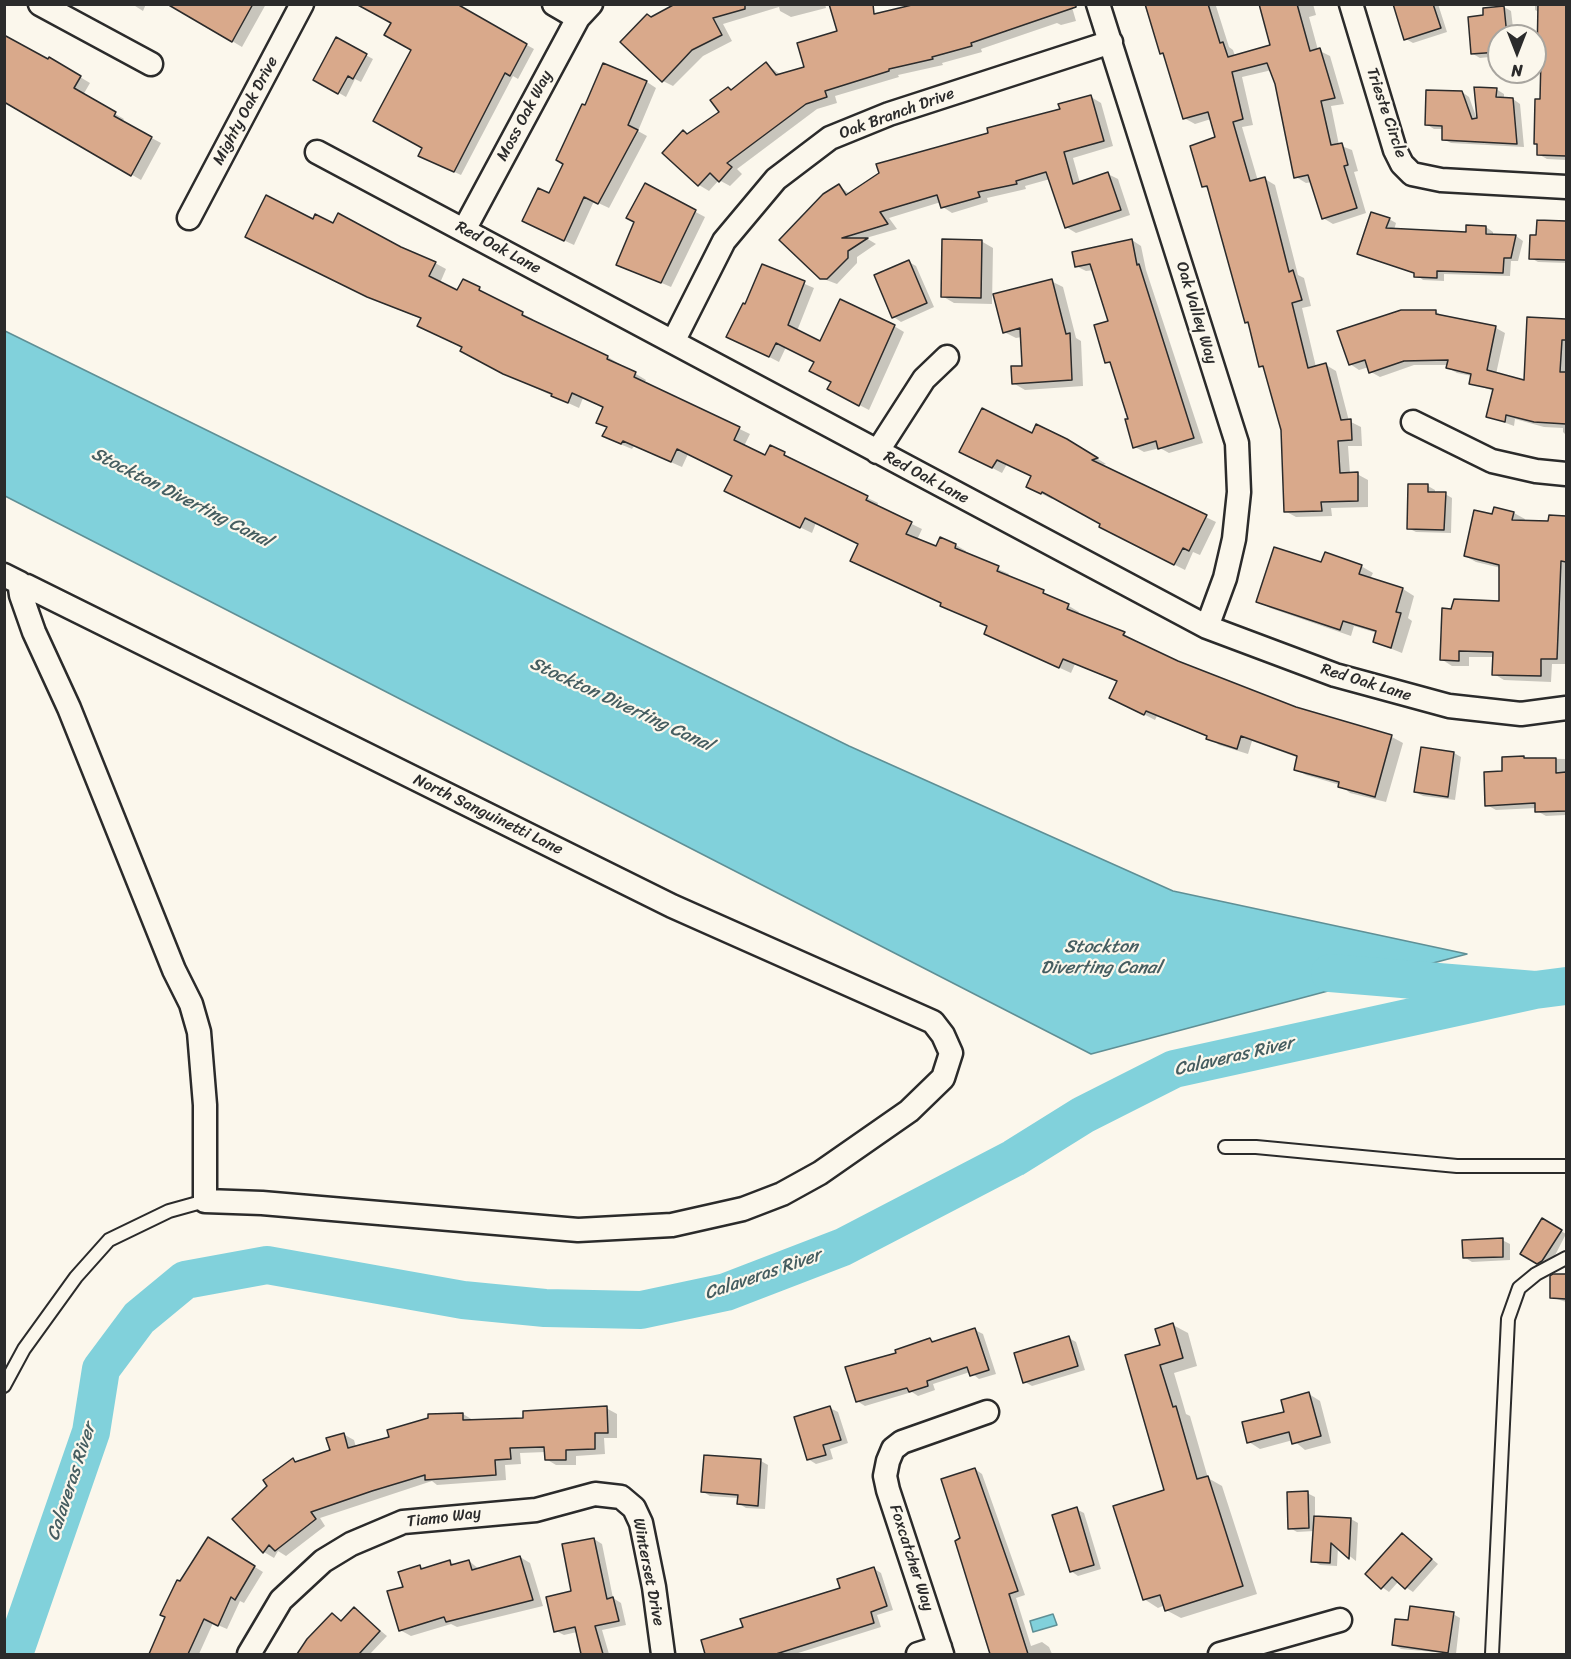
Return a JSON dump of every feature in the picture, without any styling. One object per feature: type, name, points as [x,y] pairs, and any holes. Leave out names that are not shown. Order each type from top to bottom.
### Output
[{"type":"street","points":[[40,4],[151,64]]},
{"type":"street","name":"Mighty Oak Drive","points":[[189,218],[302,4]]},
{"type":"street","points":[[554,4],[585,11]]},
{"type":"street","name":"Oak Valley Way","points":[[1098,4],[1237,443],[1239,492],[1234,539],[1225,578],[1208,627]]},
{"type":"street","name":"Trieste Circle","points":[[1351,4],[1395,150],[1402,164],[1412,174],[1434,179],[1566,187]]},
{"type":"street","name":"Moss Oak Way","points":[[464,230],[585,11]]},
{"type":"street","name":"Oak Branch Drive","points":[[673,342],[724,241],[776,179],[830,138],[889,114],[1111,42]]},
{"type":"street","name":"Red Oak Lane","points":[[317,152],[1208,627],[1335,675],[1449,706],[1521,714],[1566,708]]},
{"type":"street","points":[[877,452],[924,379],[947,357]]},
{"type":"street","points":[[1413,422],[1492,461],[1536,471],[1566,474]]},
{"type":"street","points":[[15,582],[34,632],[69,708],[174,970],[192,1004],[199,1032],[205,1105],[205,1202]]},
{"type":"street","name":"North Sanguinetti Lane","points":[[15,582],[672,906],[933,1022],[943,1035],[951,1053],[948,1068],[935,1087],[909,1111],[829,1167],[782,1194],[710,1218],[672,1225],[578,1230],[262,1203],[205,1202]]},
{"type":"street","name":"Foxcatcher Way","points":[[941,1651],[885,1476],[893,1449],[902,1442],[987,1412]]},
{"type":"street","name":"Tiamo Way","points":[[249,1654],[282,1600],[323,1561],[372,1535],[403,1522],[536,1510],[595,1494],[621,1497]]},
{"type":"street","name":"Winterset Drive","points":[[621,1497],[634,1508],[642,1524],[663,1654]]},
{"type":"street","points":[[1220,1654],[1340,1620]]},
{"type":"street","points":[[918,1654],[941,1651]]},
{"type":"lane","points":[[1225,1147],[1256,1147],[1457,1166],[1566,1166]]},
{"type":"lane","points":[[4,1386],[30,1340],[76,1277],[109,1240],[169,1211],[205,1202]]},
{"type":"lane","points":[[1492,1654],[1508,1319],[1519,1288],[1536,1274],[1566,1258]]},
{"type":"water","name":"Stockton Diverting Canal","points":[[5,331],[849,746],[1173,891],[1467,954],[1091,1054],[5,496]]},
{"type":"water","points":[[1053,1614],[1057,1625],[1033,1632],[1030,1621]]},
{"type":"building","points":[[167,4],[253,4],[232,42]]},
{"type":"building","points":[[356,4],[457,4],[527,44],[510,76],[505,73],[454,172],[418,156],[422,148],[373,121],[411,50],[384,35],[391,23]]},
{"type":"building","points":[[675,4],[745,4],[745,9],[713,18],[722,35],[692,50],[662,82],[620,42],[647,14],[651,17]]},
{"type":"building","points":[[829,4],[873,4],[874,14],[916,4],[1076,4],[1076,7],[971,43],[972,46],[932,57],[933,59],[889,69],[889,71],[825,91],[827,97],[806,104],[727,163],[732,167],[719,182],[710,173],[698,186],[662,153],[683,130],[687,134],[719,112],[710,100],[728,87],[731,90],[766,62],[776,75],[804,67],[797,43],[837,31]]},
{"type":"building","points":[[1145,4],[1208,4],[1220,43],[1223,42],[1228,57],[1270,45],[1259,4],[1297,4],[1310,51],[1320,48],[1335,98],[1321,101],[1331,145],[1342,143],[1348,165],[1344,166],[1357,208],[1322,219],[1308,175],[1294,178],[1275,84],[1267,63],[1232,72],[1243,119],[1233,122],[1250,181],[1265,177],[1289,272],[1293,270],[1302,300],[1292,303],[1308,368],[1326,363],[1341,420],[1351,419],[1352,440],[1338,441],[1340,473],[1358,472],[1358,501],[1321,502],[1322,511],[1284,512],[1281,430],[1263,366],[1259,367],[1248,322],[1245,323],[1207,186],[1202,187],[1190,146],[1215,137],[1208,112],[1183,119]]},
{"type":"building","points":[[1393,4],[1433,4],[1441,28],[1404,40]]},
{"type":"building","points":[[1538,4],[1566,4],[1566,156],[1537,155],[1537,144],[1534,144],[1535,99],[1540,99],[1540,84],[1547,84],[1547,24],[1538,24]]},
{"type":"building","points":[[1504,6],[1506,24],[1487,24],[1487,53],[1471,54],[1468,17],[1483,15],[1483,8]]},
{"type":"building","points":[[4,35],[81,76],[74,88],[116,112],[114,116],[152,137],[131,176],[4,102]]},
{"type":"building","points":[[336,37],[367,54],[353,79],[348,76],[338,94],[313,80]]},
{"type":"building","points":[[603,63],[647,81],[628,125],[638,130],[598,204],[584,197],[564,241],[522,221],[538,188],[549,193],[563,164],[556,160],[582,104],[585,105]]},
{"type":"building","points":[[1474,87],[1497,88],[1496,97],[1513,98],[1517,144],[1442,140],[1442,126],[1425,125],[1426,90],[1462,91],[1472,119],[1477,118]]},
{"type":"building","points":[[1091,95],[1104,141],[1064,152],[1073,184],[1108,172],[1121,210],[1065,228],[1046,172],[1016,181],[1017,184],[978,192],[980,197],[941,208],[937,195],[880,212],[888,224],[842,238],[868,238],[848,251],[848,258],[827,279],[820,279],[779,240],[823,194],[839,184],[846,195],[879,173],[876,164],[988,133],[987,128],[1060,109],[1058,104]]},
{"type":"building","points":[[645,183],[696,210],[661,283],[616,265],[634,222],[626,218]]},
{"type":"building","points":[[266,195],[313,219],[315,214],[333,223],[338,213],[401,247],[436,262],[429,276],[457,290],[463,279],[480,287],[479,290],[523,312],[522,315],[636,372],[634,377],[740,427],[734,440],[765,455],[770,445],[785,452],[784,455],[868,496],[866,500],[912,522],[906,534],[936,546],[940,537],[956,544],[955,548],[999,566],[997,571],[1044,590],[1043,593],[1069,604],[1067,609],[1125,632],[1123,635],[1178,661],[1296,707],[1392,735],[1375,797],[1338,787],[1339,782],[1294,770],[1297,756],[1241,736],[1237,749],[1206,739],[1207,736],[1146,711],[1144,715],[1109,698],[1117,681],[1063,659],[1059,668],[984,634],[987,626],[940,606],[941,603],[850,561],[858,544],[805,518],[800,528],[724,491],[732,476],[677,449],[671,462],[623,441],[621,444],[602,436],[607,427],[596,423],[603,407],[572,393],[568,403],[503,374],[460,351],[462,347],[417,326],[421,318],[367,297],[245,237]]},
{"type":"building","points":[[1371,212],[1390,218],[1386,228],[1466,232],[1466,225],[1486,226],[1486,234],[1516,235],[1511,258],[1504,258],[1503,273],[1437,271],[1437,278],[1414,277],[1414,273],[1357,254]]},
{"type":"building","points":[[1537,220],[1566,221],[1566,260],[1529,259],[1530,235],[1536,235]]},
{"type":"building","points":[[942,239],[982,240],[981,298],[941,297]]},
{"type":"building","points":[[1132,239],[1137,265],[1139,264],[1194,438],[1158,449],[1156,441],[1133,448],[1125,419],[1128,419],[1110,362],[1105,363],[1094,325],[1108,321],[1090,264],[1075,267],[1072,252]]},
{"type":"building","points":[[909,260],[927,303],[892,318],[874,275]]},
{"type":"building","points":[[762,264],[805,281],[788,325],[820,341],[840,299],[895,325],[859,406],[827,389],[831,382],[809,371],[814,362],[776,343],[769,357],[726,337],[743,303],[745,304]]},
{"type":"building","points":[[1052,279],[1066,334],[1070,333],[1072,380],[1012,384],[1011,366],[1022,366],[1020,328],[1003,333],[993,294]]},
{"type":"building","points":[[1401,310],[1436,310],[1436,314],[1496,326],[1487,370],[1524,380],[1527,317],[1566,319],[1566,340],[1562,340],[1560,372],[1566,372],[1566,424],[1534,422],[1506,415],[1505,422],[1486,417],[1493,389],[1469,384],[1471,374],[1446,368],[1448,360],[1404,361],[1369,373],[1365,360],[1349,365],[1337,331]]},
{"type":"building","points":[[982,408],[1032,433],[1036,424],[1098,458],[1092,460],[1207,515],[1189,551],[1183,548],[1174,565],[1099,527],[1100,524],[1042,492],[1041,494],[1026,487],[1031,476],[997,460],[992,468],[959,452]]},
{"type":"building","points":[[1408,484],[1428,484],[1428,492],[1446,492],[1444,530],[1407,529]]},
{"type":"building","points":[[1494,507],[1514,512],[1512,520],[1548,521],[1549,515],[1566,516],[1566,562],[1561,561],[1557,659],[1541,659],[1541,676],[1492,675],[1493,652],[1459,651],[1459,661],[1440,660],[1442,608],[1451,609],[1454,599],[1499,601],[1499,565],[1464,556],[1474,510],[1492,514]]},
{"type":"building","points":[[1274,547],[1321,562],[1325,552],[1362,565],[1359,574],[1403,588],[1396,612],[1401,613],[1391,648],[1373,642],[1376,631],[1343,621],[1340,630],[1256,602]]},
{"type":"building","points":[[1421,747],[1454,752],[1448,797],[1414,792]]},
{"type":"building","points":[[1524,756],[1524,758],[1556,758],[1556,773],[1566,772],[1566,811],[1535,812],[1535,803],[1485,806],[1484,772],[1502,771],[1502,757]]},
{"type":"building","points":[[1542,1218],[1562,1230],[1542,1261],[1537,1264],[1520,1254]]},
{"type":"building","points":[[1503,1238],[1503,1257],[1463,1258],[1462,1240]]},
{"type":"building","points":[[1566,1274],[1566,1299],[1550,1298],[1550,1276]]},
{"type":"building","points":[[1173,1323],[1183,1358],[1160,1365],[1173,1407],[1176,1406],[1197,1479],[1208,1476],[1243,1586],[1165,1611],[1160,1595],[1143,1600],[1113,1506],[1164,1490],[1125,1355],[1160,1345],[1155,1329]]},
{"type":"building","points":[[975,1328],[989,1370],[970,1376],[967,1367],[927,1381],[928,1386],[909,1392],[907,1388],[856,1402],[845,1367],[896,1353],[895,1350],[930,1338],[932,1342]]},
{"type":"building","points":[[1069,1336],[1078,1366],[1023,1383],[1014,1353]]},
{"type":"building","points":[[1309,1392],[1321,1436],[1292,1444],[1289,1432],[1247,1443],[1242,1422],[1284,1412],[1281,1400]]},
{"type":"building","points":[[607,1406],[608,1433],[595,1433],[595,1449],[566,1450],[566,1460],[545,1460],[544,1447],[510,1448],[511,1459],[495,1460],[496,1475],[425,1480],[425,1475],[372,1491],[311,1512],[316,1519],[275,1551],[269,1545],[263,1553],[232,1519],[267,1486],[263,1480],[293,1458],[295,1462],[330,1450],[326,1438],[344,1433],[348,1448],[389,1437],[387,1430],[428,1418],[428,1414],[463,1413],[463,1420],[523,1418],[523,1411]]},
{"type":"building","points":[[830,1406],[841,1440],[823,1445],[826,1455],[807,1460],[794,1417]]},
{"type":"building","points":[[704,1455],[761,1459],[758,1506],[737,1504],[738,1495],[701,1492]]},
{"type":"building","points":[[975,1468],[1018,1591],[1009,1594],[1028,1654],[990,1654],[955,1541],[960,1538],[941,1479]]},
{"type":"building","points":[[1308,1491],[1309,1528],[1288,1529],[1287,1492]]},
{"type":"building","points":[[1077,1507],[1094,1565],[1070,1572],[1052,1515]]},
{"type":"building","points":[[1314,1516],[1351,1518],[1349,1559],[1331,1543],[1330,1563],[1311,1562]]},
{"type":"building","points":[[1402,1533],[1432,1559],[1405,1589],[1392,1577],[1381,1589],[1365,1574]]},
{"type":"building","points":[[208,1537],[255,1566],[235,1600],[231,1597],[218,1626],[204,1619],[188,1654],[149,1654],[165,1617],[160,1615],[177,1580],[180,1581]]},
{"type":"building","points":[[594,1538],[607,1599],[613,1597],[619,1621],[595,1626],[603,1654],[581,1654],[575,1627],[554,1632],[546,1597],[571,1591],[562,1544]]},
{"type":"building","points":[[520,1556],[533,1600],[446,1622],[444,1617],[399,1631],[387,1591],[403,1587],[398,1572],[420,1565],[421,1569],[450,1560],[451,1565],[469,1560],[472,1570]]},
{"type":"building","points":[[874,1567],[887,1606],[871,1612],[874,1623],[776,1654],[705,1654],[701,1640],[743,1627],[740,1619],[840,1588],[837,1579]]},
{"type":"building","points":[[1410,1606],[1454,1612],[1448,1653],[1392,1645],[1395,1619],[1408,1620]]},
{"type":"building","points":[[354,1607],[380,1631],[359,1654],[297,1654],[307,1639],[332,1613],[341,1621]]},
{"type":"waterway","name":"Calaveras River","points":[[1330,973],[1535,990],[1566,986]]},
{"type":"waterway","name":"Calaveras River","points":[[14,1654],[91,1432],[101,1369],[139,1318],[185,1280],[267,1265],[463,1300],[545,1308],[641,1310],[726,1292],[843,1247],[1014,1158],[1083,1115],[1174,1069],[1535,990]]}]
